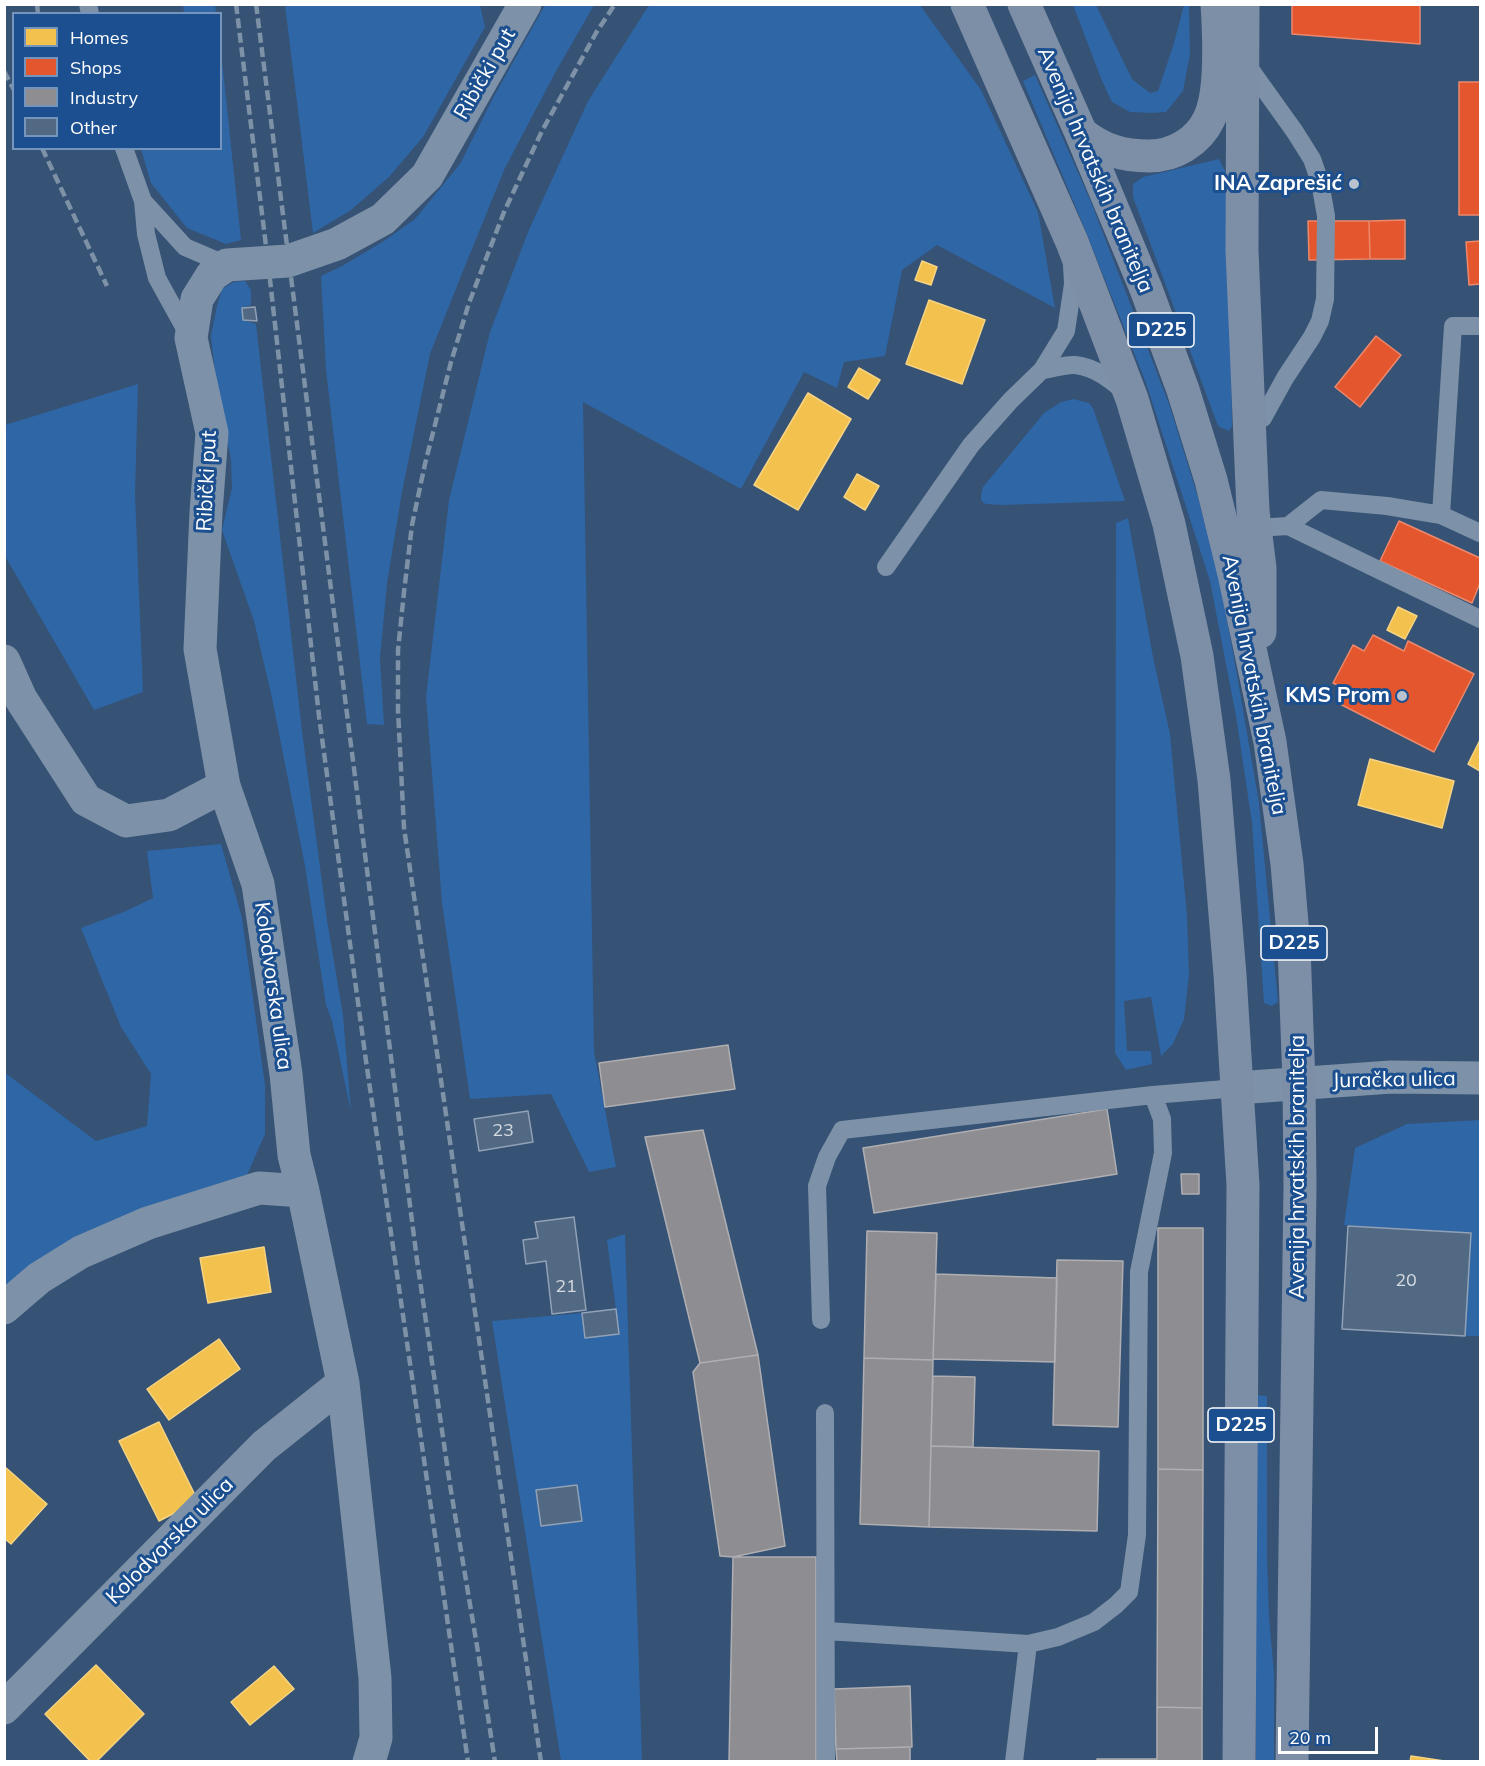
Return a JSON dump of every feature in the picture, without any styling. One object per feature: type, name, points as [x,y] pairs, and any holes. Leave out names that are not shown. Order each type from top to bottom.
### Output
[{"type":"main road","name":"D225","points":[[967,4],[1072,243],[1132,399],[1169,524],[1197,656],[1214,780],[1230,975],[1243,1185],[1239,1761]]},
{"type":"main road","name":"Avenija hrvatskih branitelja","points":[[1024,4],[1146,289],[1183,390],[1211,480],[1270,741],[1287,864],[1294,947],[1299,1083],[1300,1186],[1292,1761]]},
{"type":"main road","points":[[1081,133],[1094,144],[1136,156],[1154,156],[1176,151],[1194,140],[1209,119],[1216,96],[1219,39],[1217,4]]},
{"type":"main road","points":[[1243,4],[1242,250],[1253,511],[1260,568],[1261,622],[1255,669]]},
{"type":"street","name":"Ribički put","points":[[224,786],[200,649],[212,433],[191,338],[197,299],[212,275],[227,265],[288,261],[337,244],[383,219],[427,176],[525,4]]},
{"type":"street","points":[[4,661],[21,699],[86,800],[126,821],[169,815],[224,786]]},
{"type":"street","name":"Kolodvorska ulica","points":[[224,786],[258,884],[286,1074],[294,1155],[343,1383],[375,1678],[376,1738],[369,1761]]},
{"type":"street","name":"Juračka ulica","points":[[1237,1088],[1391,1077],[1480,1078]]},
{"type":"street","points":[[4,1308],[39,1278],[81,1252],[148,1223],[259,1188],[303,1191]]},
{"type":"street","name":"Kolodvorska ulica","points":[[4,1708],[264,1446],[343,1383]]},
{"type":"lane","points":[[1244,59],[1312,159],[1320,182],[1326,216],[1325,299],[1320,321],[1263,418],[1249,419]]},
{"type":"lane","points":[[125,150],[143,201],[146,234],[157,278],[191,338]]},
{"type":"lane","points":[[143,201],[185,247],[227,265]]},
{"type":"lane","points":[[886,567],[971,445],[1011,400],[1042,370],[1066,331],[1073,284],[1072,243]]},
{"type":"lane","points":[[1441,515],[1453,326],[1480,326]]},
{"type":"lane","points":[[1042,370],[1074,365],[1094,370],[1112,380],[1132,399]]},
{"type":"lane","points":[[1288,526],[1321,500],[1387,506],[1441,515],[1480,533]]},
{"type":"lane","points":[[1256,528],[1288,526],[1480,619]]},
{"type":"lane","points":[[821,1320],[817,1186],[827,1157],[842,1130],[1153,1095],[1237,1088]]},
{"type":"lane","points":[[827,1631],[1028,1644],[1058,1637],[1094,1622],[1129,1592],[1137,1535],[1139,1272],[1163,1153],[1162,1119],[1153,1095]]},
{"type":"lane","points":[[825,1413],[826,1761]]},
{"type":"lane","points":[[1014,1761],[1028,1644]]},
{"type":"shaded area","points":[[183,5],[215,5],[216,12],[184,12]]},
{"type":"shaded area","points":[[285,5],[480,5],[485,27],[423,137],[389,177],[351,210],[313,233]]},
{"type":"shaded area","points":[[545,5],[594,5],[505,168],[430,354],[402,492],[387,583],[380,658],[384,725],[367,724],[326,370],[321,276],[384,241],[415,219],[460,164],[493,98]]},
{"type":"shaded area","points":[[649,5],[920,5],[981,90],[1038,212],[1055,308],[937,245],[902,270],[885,356],[844,362],[837,388],[804,372],[741,489],[583,402],[594,1052],[616,1167],[589,1172],[551,1094],[470,1099],[442,903],[426,697],[449,500],[490,332],[528,232],[588,101]]},
{"type":"shaded area","points":[[1073,5],[1096,5],[1132,79],[1150,93],[1158,91],[1184,5],[1189,5],[1190,54],[1183,91],[1166,112],[1130,112],[1112,102]]},
{"type":"shaded area","points":[[222,60],[241,240],[226,244],[187,228],[151,183],[141,150],[222,150]]},
{"type":"shaded area","points":[[1035,75],[1091,202],[1169,404],[1198,497],[1220,584],[1259,803],[1278,1002],[1272,1006],[1264,1003],[1252,823],[1236,716],[1210,581],[1146,383],[1023,81]]},
{"type":"shaded area","points":[[1219,159],[1228,177],[1232,426],[1229,431],[1218,426],[1133,197],[1133,184],[1143,177]]},
{"type":"shaded area","points":[[245,281],[251,290],[251,305],[242,308],[243,320],[256,324],[302,731],[327,920],[343,1015],[351,1112],[332,1021],[326,1005],[305,866],[272,698],[254,621],[222,530],[232,488],[231,460],[215,373],[211,336],[222,289],[234,282]]},
{"type":"shaded area","points":[[138,384],[135,494],[143,692],[94,710],[5,556],[5,425]]},
{"type":"shaded area","points":[[1073,399],[1089,403],[1093,408],[1125,501],[1001,505],[984,503],[981,498],[983,487],[1044,413],[1061,402]]},
{"type":"shaded area","points":[[1128,518],[1153,657],[1170,734],[1187,916],[1189,974],[1184,1019],[1173,1044],[1161,1056],[1151,997],[1124,1001],[1127,1051],[1151,1051],[1152,1064],[1126,1070],[1115,1053],[1116,523]]},
{"type":"shaded area","points":[[221,844],[242,918],[265,1085],[265,1134],[247,1175],[5,1291],[4,1072],[96,1141],[147,1126],[151,1074],[121,1027],[81,928],[153,898],[147,851]]},
{"type":"shaded area","points":[[1480,1120],[1480,1336],[1465,1336],[1470,1233],[1344,1225],[1355,1148],[1407,1124]]},
{"type":"shaded area","points":[[625,1234],[642,1761],[561,1761],[492,1321],[582,1313],[585,1338],[619,1334],[607,1240]]},
{"type":"shaded area","points":[[1255,1395],[1267,1396],[1267,1557],[1274,1674],[1274,1761],[1256,1761]]},
{"type":"building: Homes","points":[[922,261],[937,267],[931,285],[915,280]]},
{"type":"building: Homes","points":[[929,300],[985,320],[962,384],[906,364]]},
{"type":"building: Homes","points":[[859,368],[880,380],[868,399],[848,387]]},
{"type":"building: Homes","points":[[808,393],[851,419],[798,510],[754,485]]},
{"type":"building: Homes","points":[[857,474],[879,486],[865,510],[844,497]]},
{"type":"building: Homes","points":[[1398,607],[1417,616],[1405,639],[1387,630]]},
{"type":"building: Homes","points":[[1480,740],[1480,771],[1468,764]]},
{"type":"building: Homes","points":[[1370,759],[1454,781],[1442,828],[1358,805]]},
{"type":"building: Homes","points":[[264,1247],[271,1292],[208,1303],[200,1258]]},
{"type":"building: Homes","points":[[219,1339],[240,1369],[169,1420],[147,1389]]},
{"type":"building: Homes","points":[[159,1422],[198,1501],[159,1521],[119,1441]]},
{"type":"building: Homes","points":[[5,1467],[47,1504],[11,1544],[4,1538]]},
{"type":"building: Homes","points":[[96,1665],[144,1714],[96,1762],[91,1762],[45,1714]]},
{"type":"building: Homes","points":[[274,1666],[294,1689],[250,1725],[231,1702]]},
{"type":"building: Homes","points":[[1411,1756],[1451,1762],[1410,1762]]},
{"type":"building: Shops","points":[[1292,4],[1420,4],[1420,44],[1292,34]]},
{"type":"building: Shops","points":[[1459,82],[1480,82],[1480,215],[1459,215]]},
{"type":"building: Shops","points":[[1405,220],[1405,259],[1370,259],[1369,221]]},
{"type":"building: Shops","points":[[1308,221],[1369,221],[1370,259],[1309,260]]},
{"type":"building: Shops","points":[[1480,241],[1480,284],[1469,285],[1466,242]]},
{"type":"building: Shops","points":[[1376,336],[1401,355],[1360,407],[1335,387]]},
{"type":"building: Shops","points":[[1399,521],[1480,558],[1480,583],[1472,603],[1380,561]]},
{"type":"building: Shops","name":"KMS Prom","points":[[1373,635],[1404,651],[1408,641],[1474,674],[1434,752],[1338,703],[1346,689],[1333,683],[1353,645],[1364,651]]},
{"type":"building: Industry","points":[[728,1045],[735,1089],[605,1107],[599,1063]]},
{"type":"building: Industry","points":[[1107,1109],[1117,1174],[874,1213],[863,1148]]},
{"type":"building: Industry","points":[[703,1130],[758,1355],[700,1363],[645,1137]]},
{"type":"building: Industry","points":[[1181,1174],[1199,1174],[1199,1194],[1182,1194]]},
{"type":"building: Industry","points":[[1158,1228],[1203,1228],[1203,1470],[1158,1469]]},
{"type":"building: Industry","points":[[867,1231],[937,1233],[933,1360],[864,1358]]},
{"type":"building: Industry","points":[[1057,1260],[1123,1261],[1118,1427],[1053,1425]]},
{"type":"building: Industry","points":[[936,1274],[1057,1278],[1055,1362],[933,1359]]},
{"type":"building: Industry","points":[[758,1355],[785,1546],[733,1557],[720,1556],[693,1372],[700,1363]]},
{"type":"building: Industry","points":[[864,1358],[933,1360],[929,1527],[860,1524]]},
{"type":"building: Industry","points":[[933,1376],[975,1377],[973,1447],[931,1446]]},
{"type":"building: Industry","points":[[931,1446],[1099,1451],[1097,1531],[929,1527]]},
{"type":"building: Industry","points":[[1158,1469],[1203,1470],[1202,1708],[1157,1707]]},
{"type":"building: Industry","points":[[733,1557],[816,1557],[816,1762],[729,1762]]},
{"type":"building: Industry","points":[[910,1686],[912,1747],[836,1749],[834,1689]]},
{"type":"building: Industry","points":[[1157,1707],[1202,1708],[1202,1762],[1097,1762],[1097,1759],[1157,1759]]},
{"type":"building: Industry","points":[[910,1747],[910,1762],[837,1762],[836,1749]]},
{"type":"building: Other","points":[[255,307],[257,321],[243,320],[242,308]]},
{"type":"building: Other","points":[[528,1111],[533,1142],[479,1151],[474,1119]]},
{"type":"building: Other","points":[[574,1217],[586,1310],[552,1314],[546,1261],[526,1264],[523,1240],[538,1238],[535,1222]]},
{"type":"building: Other","points":[[1348,1226],[1471,1233],[1465,1336],[1342,1329]]},
{"type":"building: Other","points":[[616,1309],[619,1334],[585,1338],[582,1313]]},
{"type":"building: Other","points":[[577,1485],[582,1521],[541,1526],[536,1490]]},
{"type":"railway","points":[[37,4],[38,12]]},
{"type":"railway","points":[[236,4],[268,262],[319,716],[366,1061],[468,1762]]},
{"type":"railway","points":[[256,4],[417,1260],[450,1485],[495,1762]]},
{"type":"railway","points":[[541,1762],[404,828],[398,710],[398,650],[412,525],[451,362],[469,303],[504,212],[542,131],[596,33],[615,4]]},
{"type":"railway","points":[[4,71],[12,86]]},
{"type":"railway","points":[[43,150],[107,286]]},
{"type":"place","name":"INA Zaprešić","points":[[1354,184]]},
{"type":"place","name":"KMS Prom","points":[[1402,696]]}]
